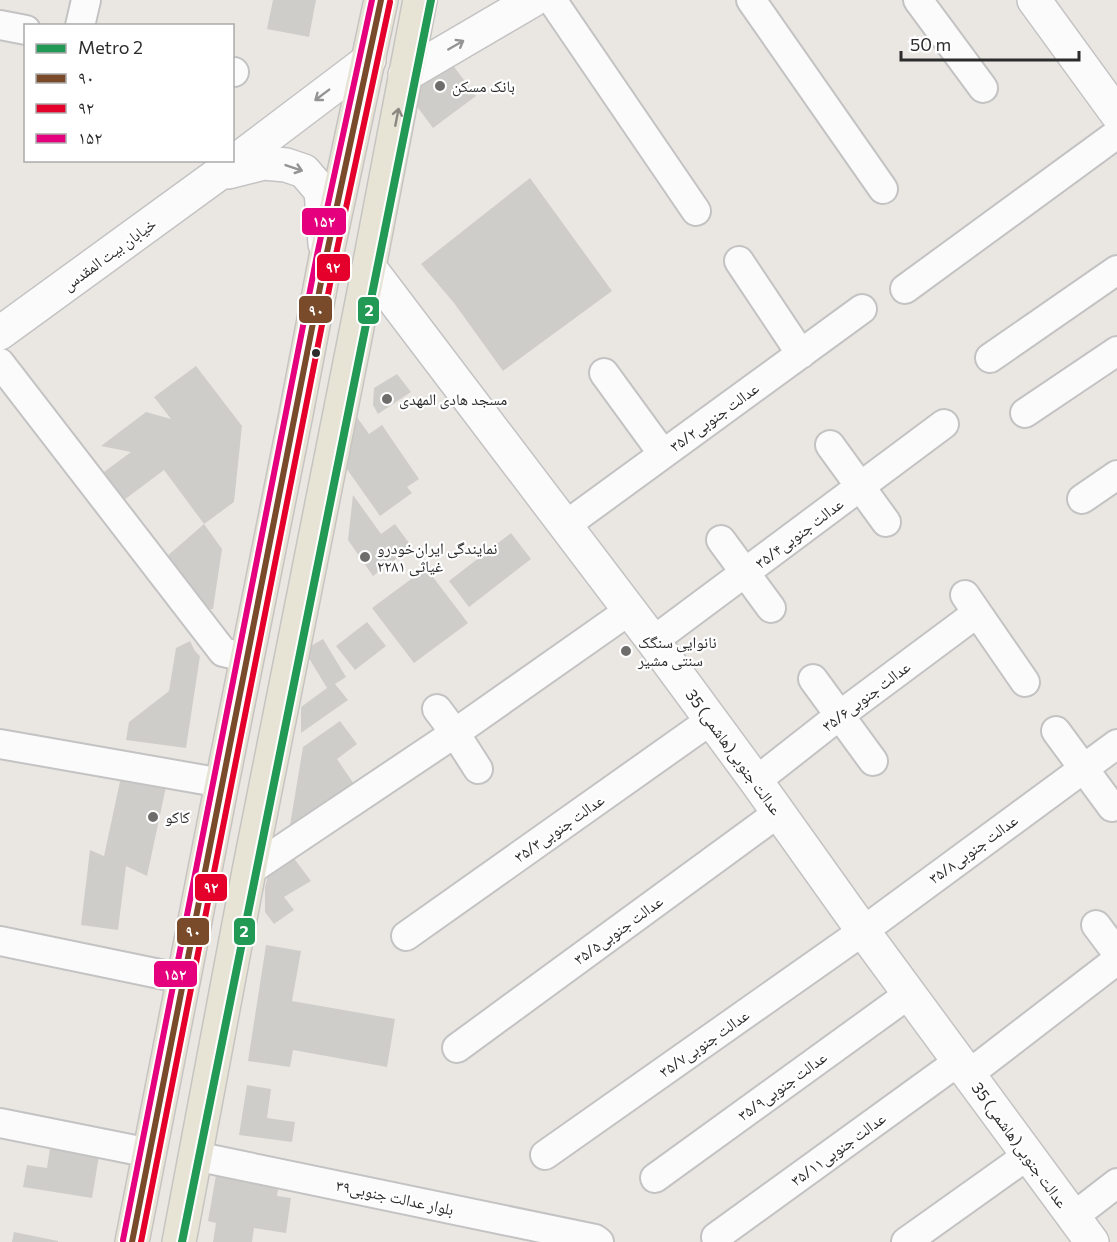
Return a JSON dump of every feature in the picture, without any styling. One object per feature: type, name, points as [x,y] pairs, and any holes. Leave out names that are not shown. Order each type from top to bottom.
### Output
[{"type":"main road","points":[[132,1242],[326,256],[381,0]]},
{"type":"main road","points":[[179,1242],[249,871],[339,422],[420,0]]},
{"type":"main road","points":[[296,414],[339,422]]},
{"type":"street","points":[[80,24],[86,0]]},
{"type":"street","points":[[405,75],[533,0]]},
{"type":"street","points":[[552,0],[696,211]]},
{"type":"street","points":[[751,0],[883,189]]},
{"type":"street","points":[[918,0],[983,88]]},
{"type":"street","points":[[1035,0],[1117,114]]},
{"type":"street","points":[[0,25],[24,30]]},
{"type":"street","name":"خیابان بیت المقدس","points":[[0,333],[217,175],[369,60]]},
{"type":"street","points":[[905,289],[1117,134]]},
{"type":"street","points":[[217,175],[264,163],[286,165],[304,171],[321,191],[326,256]]},
{"type":"street","points":[[739,261],[801,354]]},
{"type":"street","name":"35 عدالت جنوبی(هاشمی)","points":[[369,267],[653,641],[862,931],[1028,1155],[1081,1234]]},
{"type":"street","points":[[990,358],[1117,270]]},
{"type":"street","name":"عدالت جنوبی۳۵/۲","points":[[566,525],[862,309]]},
{"type":"street","points":[[1025,413],[1117,351]]},
{"type":"street","points":[[0,363],[223,652],[248,658]]},
{"type":"street","points":[[604,373],[663,454]]},
{"type":"street","name":"عدالت جنوبی۳۵/۴","points":[[653,641],[944,424]]},
{"type":"street","points":[[830,445],[886,522]]},
{"type":"street","points":[[1082,499],[1117,475]]},
{"type":"street","points":[[722,540],[771,608]]},
{"type":"street","name":"عدالت جنوبی۳۵/۶","points":[[756,781],[840,715],[971,604],[1025,682]]},
{"type":"street","points":[[249,871],[455,733],[630,610]]},
{"type":"street","points":[[813,678],[873,761]]},
{"type":"street","points":[[437,709],[477,769]]},
{"type":"street","name":"عدالت جنوبی۳۵/۳","points":[[406,936],[711,720]]},
{"type":"street","points":[[1056,731],[1112,807]]},
{"type":"street","points":[[0,744],[222,783]]},
{"type":"street","name":"عدالت جنوبی۳۵/۸","points":[[862,931],[1117,744]]},
{"type":"street","name":"عدالت جنوبی۳۵/۵","points":[[457,1048],[778,813]]},
{"type":"street","points":[[1096,925],[1117,953]]},
{"type":"street","name":"عدالت جنوبی۳۵/۷","points":[[546,1155],[862,931]]},
{"type":"street","points":[[0,941],[184,979]]},
{"type":"street","name":"عدالت جنوبی۳۵/۱۱","points":[[716,1237],[964,1068],[1117,960]]},
{"type":"street","name":"عدالت جنوبی۳۵/۹","points":[[655,1178],[909,994]]},
{"type":"street","points":[[0,1123],[150,1153]]},
{"type":"street","points":[[906,1242],[1028,1155]]},
{"type":"street","name":"۳۹بلوار عدالت جنوبی","points":[[195,1156],[597,1240]]},
{"type":"street","points":[[1081,1234],[1117,1184]]},
{"type":"building","points":[[273,0],[316,0],[309,37],[267,29]]},
{"type":"building","name":"بانک مسکن","points":[[452,64],[476,96],[433,128],[410,97],[414,76]]},
{"type":"building","points":[[530,178],[612,291],[503,371],[454,303],[421,264]]},
{"type":"building","points":[[196,366],[242,426],[234,502],[204,524],[164,470],[124,500],[104,472],[131,452],[101,446],[146,412],[171,419],[154,397]]},
{"type":"building","name":"مسجد هادی المهدی","points":[[397,374],[411,392],[378,414],[373,405],[374,388]]},
{"type":"building","points":[[349,406],[369,434],[382,425],[419,479],[407,487],[412,493],[380,516],[337,455]]},
{"type":"building","points":[[353,495],[381,534],[395,524],[412,547],[373,576],[348,540]]},
{"type":"building","points":[[204,524],[222,549],[213,609],[207,609],[165,558]]},
{"type":"building","points":[[511,533],[531,559],[469,607],[449,581]]},
{"type":"building","points":[[426,568],[468,623],[414,663],[372,608]]},
{"type":"building","points":[[367,622],[386,646],[355,670],[336,646]]},
{"type":"building","points":[[323,639],[346,677],[335,684],[348,700],[301,733],[301,707],[327,688],[304,650]]},
{"type":"building","points":[[190,641],[200,656],[186,748],[126,740],[129,722],[169,691],[176,648]]},
{"type":"building","points":[[340,721],[357,744],[337,759],[356,787],[289,831],[303,747]]},
{"type":"building","points":[[122,772],[167,782],[147,876],[126,866],[118,930],[81,925],[90,850],[104,856]]},
{"type":"building","points":[[290,853],[311,881],[284,897],[294,910],[274,924],[265,912],[265,887],[270,868]]},
{"type":"building","points":[[266,945],[301,951],[292,1001],[395,1019],[387,1067],[293,1050],[290,1067],[248,1061]]},
{"type":"building","points":[[247,1085],[271,1089],[267,1118],[295,1122],[292,1142],[239,1135]]},
{"type":"building","points":[[51,1142],[100,1150],[92,1198],[23,1187],[27,1165],[47,1168]]},
{"type":"building","points":[[216,1175],[279,1184],[277,1196],[291,1198],[286,1233],[254,1228],[252,1242],[213,1242],[216,1223],[208,1221]]},
{"type":"building","points":[[14,1232],[58,1241],[58,1242],[12,1242]]},
{"type":"metro line","name":"2","points":[[182,1242],[431,0]]},
{"type":"transit line","name":"۱۵۲","points":[[123,1240],[317,255],[372,0]]},
{"type":"transit line","name":"۹۰","points":[[132,1242],[326,257],[381,0]]},
{"type":"transit line","name":"۹۲","points":[[141,1242],[335,259],[390,2]]},
{"type":"place","name":"بانک مسکن","points":[[440,86]]},
{"type":"place","name":"مسجد هادی المهدی","points":[[387,399]]},
{"type":"place","name":"نمایندگی ایران‌خودرو غیاثی ۲۲۸۱","points":[[365,557]]},
{"type":"place","name":"نانوایی سنگک سنتی مشیر","points":[[626,651]]},
{"type":"place","name":"کاکو","points":[[153,817]]}]
